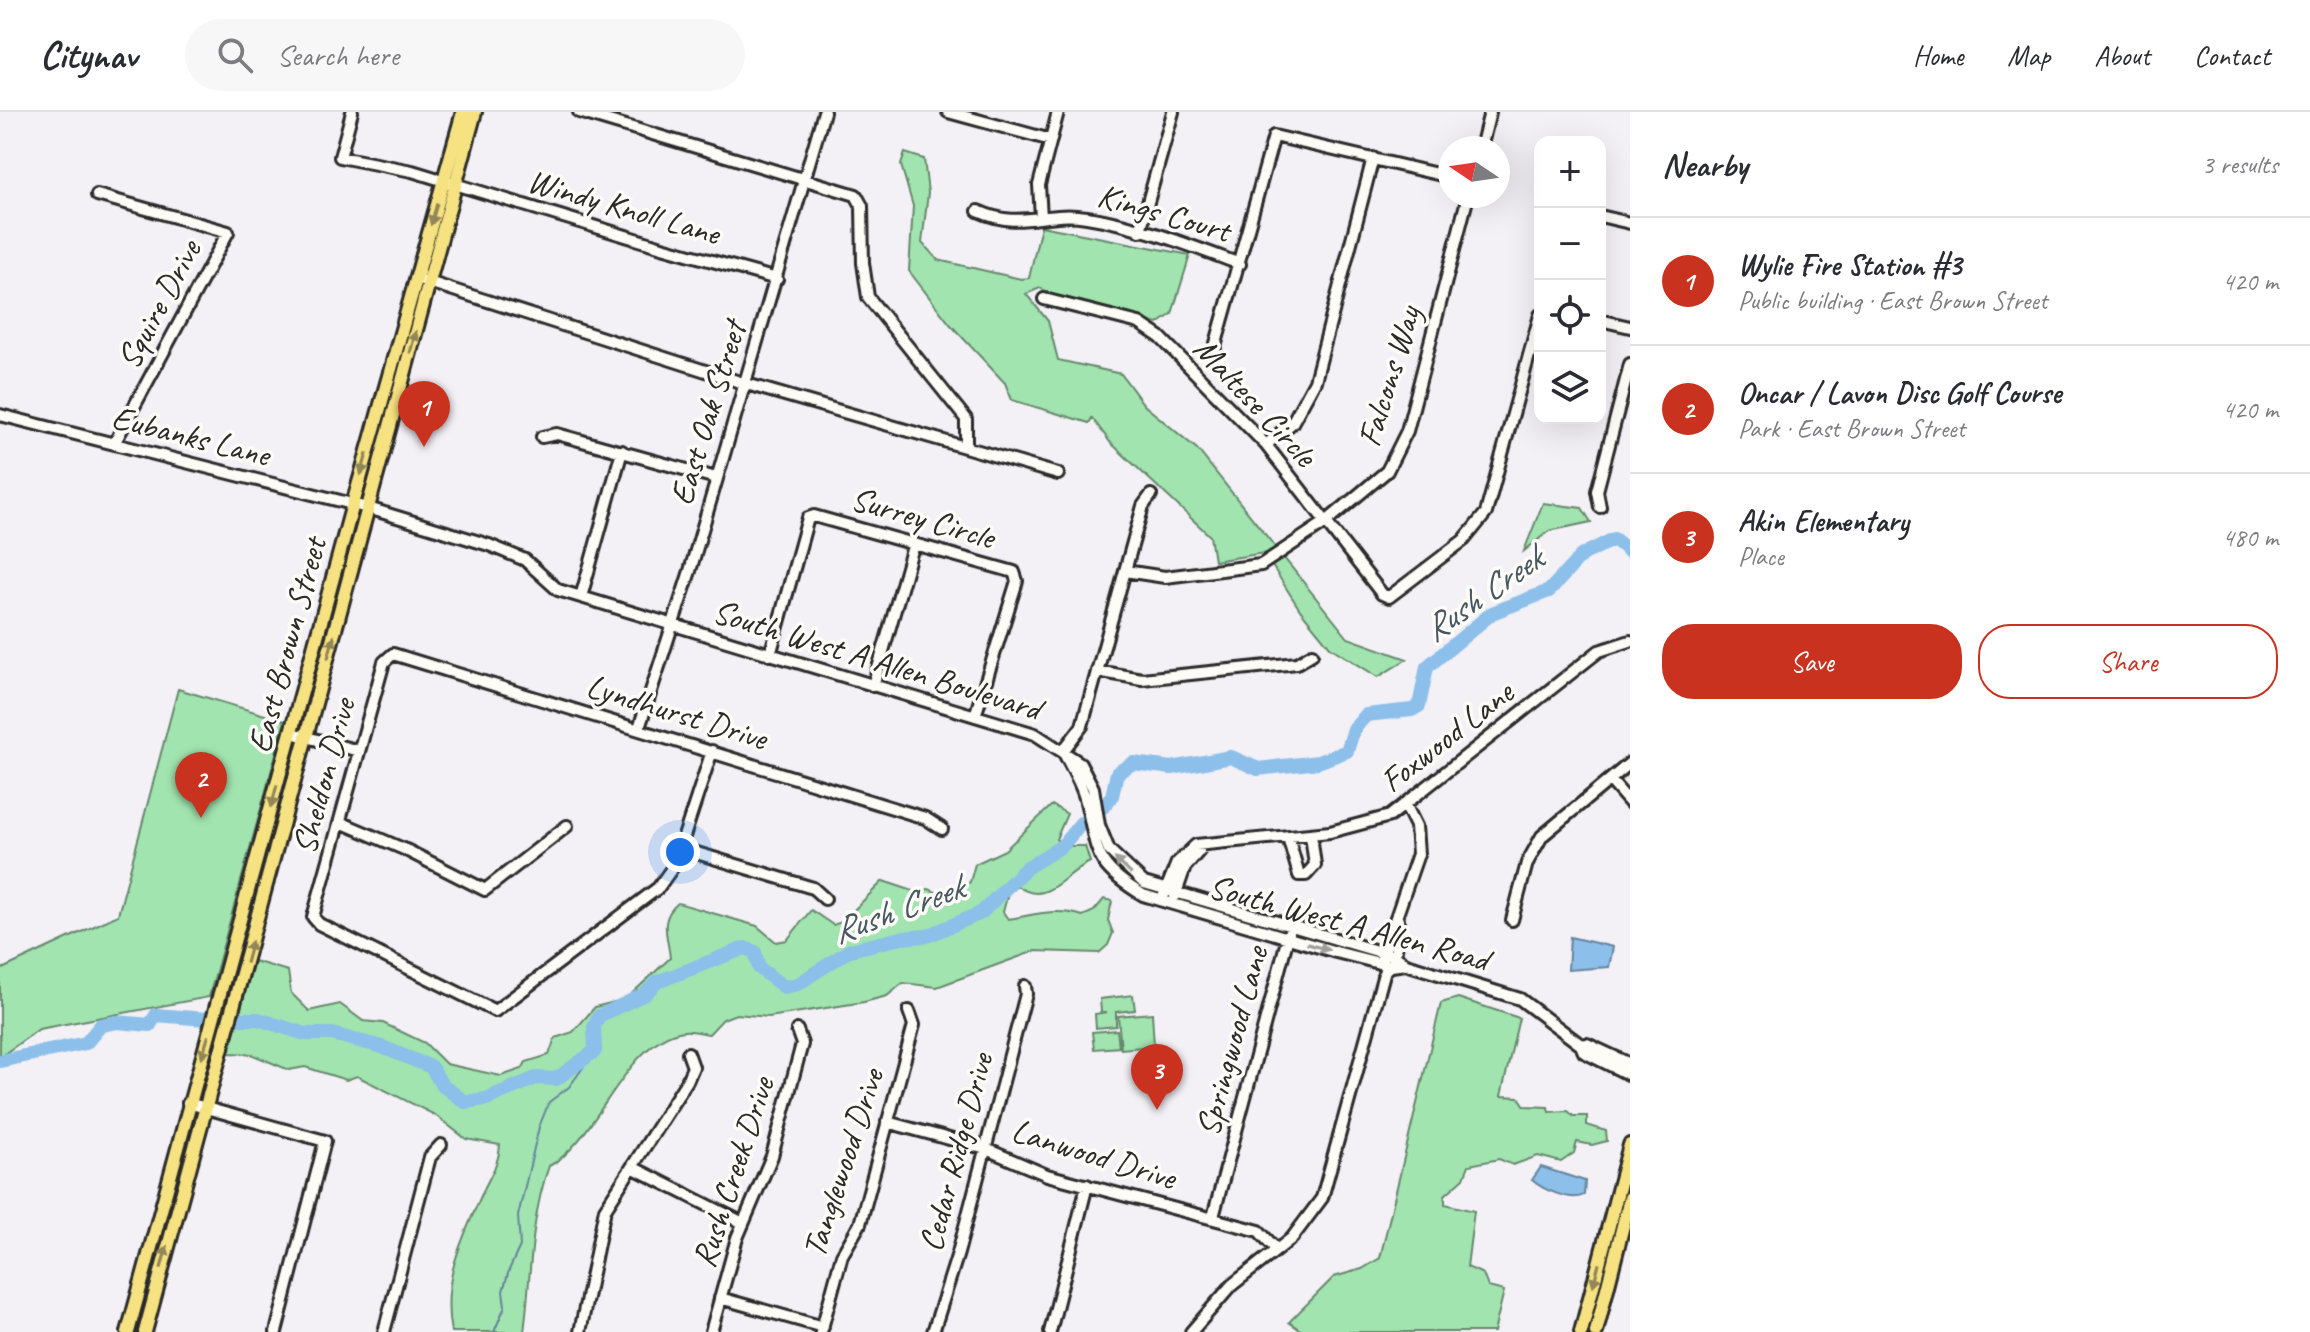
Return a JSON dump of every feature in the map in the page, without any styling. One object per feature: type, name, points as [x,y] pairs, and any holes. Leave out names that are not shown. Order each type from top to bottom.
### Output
[{"type":"main road","name":"East Brown Street","points":[[145,1332],[429,283],[463,112]]},
{"type":"main road","name":"East Brown Street","points":[[128,1332],[188,1103],[416,278],[475,112]]},
{"type":"main road","points":[[1581,1332],[1625,1186],[1630,1145]]},
{"type":"main road","points":[[1596,1332],[1630,1198]]},
{"type":"main road","points":[[159,1213],[175,1217]]},
{"type":"street","name":"Windy Knoll Lane","points":[[352,112],[340,157],[450,183],[777,279]]},
{"type":"street","points":[[579,112],[856,195],[862,206],[863,263],[868,297],[966,419],[966,447]]},
{"type":"street","name":"East Oak Street","points":[[639,728],[777,279],[824,112]]},
{"type":"street","points":[[948,112],[1051,140]]},
{"type":"street","points":[[1041,217],[1039,185],[1058,112]]},
{"type":"street","points":[[1140,231],[1173,112]]},
{"type":"street","points":[[1484,136],[1490,112]]},
{"type":"street","points":[[1213,354],[1274,136],[1438,174]]},
{"type":"street","points":[[1266,445],[1292,423],[1315,381],[1373,158]]},
{"type":"street","name":"Squire Drive","points":[[97,195],[228,232],[114,444]]},
{"type":"street","name":"Falcons Way","points":[[1125,571],[1165,577],[1261,565],[1326,522],[1379,480],[1399,453],[1465,208]]},
{"type":"street","name":"Kings Court","points":[[978,211],[1014,223],[1041,217],[1088,217],[1240,264]]},
{"type":"street","points":[[1606,217],[1630,223]]},
{"type":"street","points":[[416,278],[743,383],[1058,474]]},
{"type":"street","name":"Maltese Circle","points":[[1044,299],[1139,323],[1160,337],[1266,445],[1382,594],[1389,597],[1464,540],[1486,513],[1534,337]]},
{"type":"street","points":[[1606,321],[1630,327]]},
{"type":"street","points":[[1600,507],[1597,491],[1630,364]]},
{"type":"street","name":"Eubanks Lane","points":[[0,415],[368,508],[503,550],[525,560],[558,590],[581,597]]},
{"type":"street","points":[[542,437],[557,434],[716,478]]},
{"type":"street","points":[[581,597],[622,451]]},
{"type":"street","points":[[1063,751],[1082,726],[1143,506],[1151,495]]},
{"type":"street","name":"Surrey Circle","points":[[770,655],[808,518],[822,517],[914,543],[1017,575],[975,716]]},
{"type":"street","points":[[873,686],[914,543]]},
{"type":"street","name":"South West A Allen Boulevard","points":[[581,597],[1035,734],[1063,751],[1084,794],[1090,833],[1101,860],[1124,883],[1290,926],[1387,962]]},
{"type":"street","name":"Foxwood Lane","points":[[1169,897],[1177,863],[1196,845],[1311,835],[1383,820],[1599,651],[1630,641]]},
{"type":"street","name":"Lyndhurst Drive","points":[[393,654],[925,818],[942,829]]},
{"type":"street","name":"Sheldon Drive","points":[[393,654],[384,662],[313,917],[319,924],[495,1011],[658,888],[675,864],[680,848]]},
{"type":"street","points":[[1097,671],[1142,679],[1297,663],[1312,654]]},
{"type":"street","points":[[291,733],[359,751]]},
{"type":"street","points":[[712,751],[680,848],[813,888],[825,899]]},
{"type":"street","points":[[1512,920],[1527,863],[1542,836],[1630,763]]},
{"type":"street","points":[[1610,780],[1630,803]]},
{"type":"street","points":[[1193,1331],[1232,1285],[1308,1221],[1329,1183],[1419,839],[1405,804]]},
{"type":"street","points":[[340,822],[406,850],[485,890],[567,826]]},
{"type":"street","points":[[1288,837],[1293,864],[1299,875],[1306,875],[1315,865],[1311,835]]},
{"type":"street","name":"South West A Allen Road","points":[[1169,897],[1287,938],[1406,964],[1520,999],[1581,1045]]},
{"type":"street","name":"Springwood Lane","points":[[1213,1217],[1290,926]]},
{"type":"street","name":"Cedar Ridge Drive","points":[[933,1332],[986,1149],[1026,994],[1025,986]]},
{"type":"street","name":"Tanglewood Drive","points":[[822,1329],[842,1255],[860,1224],[914,1025],[909,1011]]},
{"type":"street","name":"Rush Creek Drive","points":[[711,1332],[743,1223],[772,1156],[802,1044],[797,1030]]},
{"type":"street","points":[[1630,1064],[1587,1044],[1581,1045],[1584,1052],[1630,1075]]},
{"type":"street","points":[[580,1332],[599,1225],[687,1081],[693,1067],[688,1053]]},
{"type":"street","points":[[188,1103],[325,1141],[276,1332]]},
{"type":"street","name":"Lanwood Drive","points":[[887,1122],[986,1149],[1018,1164],[1087,1185],[1259,1231],[1276,1249]]},
{"type":"street","points":[[384,1332],[430,1157],[441,1145]]},
{"type":"street","points":[[632,1167],[743,1223]]},
{"type":"street","points":[[1050,1332],[1087,1185]]},
{"type":"street","points":[[720,1298],[822,1329]]},
{"type":"green space","points":[[905,153],[924,159],[928,193],[922,243],[938,260],[1021,279],[1029,278],[1041,226],[1190,255],[1172,314],[1158,324],[1057,298],[1040,288],[1026,294],[1048,321],[1058,360],[1121,374],[1144,405],[1197,449],[1348,638],[1407,659],[1378,677],[1330,647],[1300,610],[1264,553],[1214,561],[1210,536],[1110,442],[1092,418],[1089,423],[1012,400],[1005,383],[950,324],[909,271],[913,206],[901,165]]},
{"type":"green space","points":[[1543,503],[1582,508],[1591,522],[1549,531],[1524,551]]},
{"type":"green space","points":[[178,689],[285,721],[209,997],[39,1029],[0,1057],[0,970],[118,915]]},
{"type":"green space","points":[[1052,805],[1067,814],[1056,839],[1062,846],[1085,846],[1090,862],[1046,891],[1028,892],[1017,886],[1008,893],[1003,912],[1008,919],[1055,912],[1083,916],[1094,911],[1104,899],[1112,901],[1108,920],[1113,933],[1108,945],[1099,953],[1035,951],[937,987],[903,983],[887,996],[864,1002],[769,1017],[736,1014],[723,1019],[709,1034],[684,1031],[663,1038],[628,1071],[566,1154],[549,1166],[538,1206],[524,1332],[451,1332],[449,1296],[455,1262],[466,1229],[495,1166],[500,1145],[466,1139],[435,1115],[357,1076],[346,1080],[305,1067],[289,1070],[251,1054],[229,1053],[254,961],[288,971],[291,993],[309,1011],[340,1004],[363,1021],[383,1023],[425,1043],[446,1064],[501,1076],[522,1069],[526,1062],[549,1055],[555,1038],[573,1032],[595,1007],[626,999],[670,958],[666,922],[678,903],[757,926],[776,942],[787,940],[811,910],[833,925],[842,922],[883,881],[913,891],[929,889],[949,898],[970,882],[975,864],[1005,850]]},
{"type":"green space","points":[[1133,995],[1135,1010],[1116,1012],[1116,1026],[1096,1028],[1095,1014],[1107,1012],[1101,1012],[1100,999]]},
{"type":"green space","points":[[1458,998],[1519,1018],[1501,1096],[1519,1097],[1525,1106],[1548,1107],[1549,1112],[1568,1111],[1573,1116],[1587,1116],[1587,1125],[1606,1131],[1607,1141],[1592,1145],[1577,1142],[1574,1153],[1561,1162],[1538,1156],[1513,1165],[1499,1159],[1469,1165],[1464,1178],[1445,1195],[1445,1204],[1474,1211],[1467,1267],[1483,1274],[1488,1287],[1504,1291],[1494,1332],[1303,1332],[1289,1322],[1334,1277],[1362,1269],[1380,1258],[1441,1003]]},
{"type":"green space","points":[[1152,1013],[1154,1046],[1121,1049],[1118,1016]]},
{"type":"green space","points":[[1117,1030],[1119,1047],[1094,1049],[1092,1032]]},
{"type":"water","points":[[1570,937],[1613,947],[1609,967],[1568,970]]},
{"type":"water","points":[[1541,1167],[1585,1181],[1584,1195],[1565,1196],[1537,1184],[1532,1180]]},
{"type":"waterway","name":"Rush Creek","points":[[1103,807],[1112,796],[1117,773],[1133,763],[1172,768],[1231,757],[1258,769],[1318,762],[1347,751],[1354,729],[1366,715],[1412,710],[1419,706],[1427,667],[1492,613],[1549,591],[1582,555],[1614,539],[1630,552]]},
{"type":"waterway","name":"Rush Creek","points":[[235,1019],[258,1019],[305,1034],[332,1034],[382,1047],[431,1067],[442,1085],[465,1102],[486,1099],[536,1078],[556,1079],[595,1051],[594,1027],[599,1016],[645,994],[657,982],[745,948],[755,952],[759,968],[784,987],[798,984],[850,950],[901,938],[927,936],[981,913],[1026,868],[1062,846],[1081,823]]},
{"type":"waterway","name":"Rush Creek","points":[[0,1061],[86,1043],[101,1025],[117,1022],[150,1025],[156,1015],[206,1019]]},
{"type":"waterway","points":[[494,1332],[505,1306],[503,1291],[509,1270],[520,1246],[518,1216],[539,1127],[549,1102],[569,1087],[595,1051]]},
{"type":"place","name":"Wylie Fire Station #3","points":[[424,447]]},
{"type":"place","name":"Oncar / Lavon Disc Golf Course","points":[[201,818]]},
{"type":"place","name":"Akin Elementary","points":[[1157,1110]]}]
